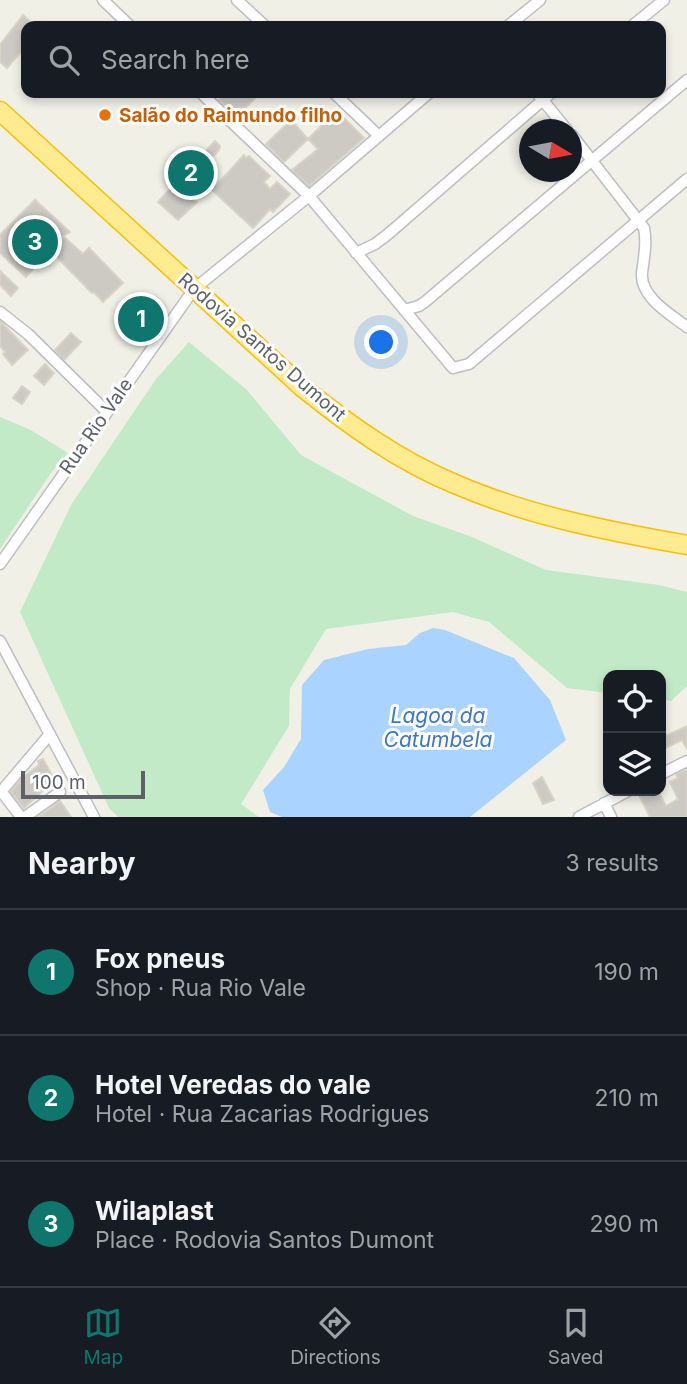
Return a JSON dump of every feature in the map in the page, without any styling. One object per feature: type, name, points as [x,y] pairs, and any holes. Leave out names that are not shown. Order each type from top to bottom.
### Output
[{"type":"highway","name":"Rodovia Santos Dumont","points":[[0,111],[302,387],[342,419],[423,469],[518,508],[598,529],[687,545]]},
{"type":"street","points":[[103,0],[125,21]]},
{"type":"street","points":[[237,0],[260,21]]},
{"type":"street","points":[[514,21],[540,0]]},
{"type":"street","points":[[638,21],[664,0]]},
{"type":"street","points":[[666,98],[687,80]]},
{"type":"street","points":[[206,98],[309,196],[453,368],[463,367],[687,179]]},
{"type":"street","points":[[339,98],[379,136]]},
{"type":"street","name":"Rua Rio Vale","points":[[0,564],[194,289],[309,196],[423,98]]},
{"type":"street","points":[[356,253],[387,235],[541,98]]},
{"type":"street","points":[[546,98],[560,119]]},
{"type":"street","points":[[404,310],[412,309],[426,301],[666,98]]},
{"type":"street","points":[[582,148],[639,219],[646,236],[642,274],[645,287],[654,301],[687,327]]},
{"type":"street","points":[[0,312],[28,334],[106,411]]},
{"type":"street","points":[[0,641],[94,817]]},
{"type":"street","points":[[50,734],[0,792],[23,817],[60,792]]},
{"type":"street","points":[[666,772],[687,761]]},
{"type":"street","points":[[579,817],[618,796]]},
{"type":"street","points":[[604,803],[611,817]]},
{"type":"green space","points":[[189,342],[247,390],[301,455],[413,516],[472,537],[546,570],[659,585],[687,592],[687,686],[671,701],[666,700],[666,670],[603,670],[603,692],[567,688],[489,622],[453,612],[326,629],[290,689],[289,726],[241,804],[259,817],[118,817],[109,808],[20,612],[71,505],[156,379]]},
{"type":"green space","points":[[0,417],[31,430],[68,453],[51,473],[0,549]]},
{"type":"water","name":"Lagoa da Catumbela","points":[[433,628],[445,630],[514,658],[550,700],[566,740],[470,817],[282,817],[270,812],[263,790],[284,767],[301,739],[302,685],[324,660],[368,649],[406,645],[420,633]]},
{"type":"building","points":[[23,15],[30,21],[21,21],[21,52],[7,68],[0,62],[0,45]]},
{"type":"building","points":[[221,98],[255,98],[237,117],[219,100]]},
{"type":"building","points":[[335,112],[364,138],[309,186],[292,170],[318,149],[308,139]]},
{"type":"building","points":[[291,120],[308,139],[284,162],[266,144]]},
{"type":"building","points":[[215,141],[220,146],[219,150],[180,192],[189,200],[192,198],[197,202],[178,220],[158,202]]},
{"type":"building","points":[[244,155],[246,158],[249,156],[270,176],[264,182],[270,189],[277,182],[290,194],[273,212],[270,209],[253,228],[212,190]]},
{"type":"building","points":[[35,200],[70,232],[63,236],[83,254],[89,248],[123,283],[103,302],[50,250],[26,277],[0,253],[0,235]]},
{"type":"building","points":[[0,271],[18,288],[11,296],[0,285]]},
{"type":"building","points":[[144,298],[159,308],[138,340],[123,331]]},
{"type":"building","points":[[0,321],[28,350],[12,365],[0,346]]},
{"type":"building","points":[[71,333],[81,342],[64,360],[55,350]]},
{"type":"building","points":[[45,364],[54,373],[44,385],[34,376]]},
{"type":"building","points":[[22,386],[30,392],[22,404],[13,398]]},
{"type":"building","points":[[687,726],[687,749],[682,740],[666,748],[666,736]]},
{"type":"building","points":[[43,759],[54,779],[46,783],[48,786],[24,808],[11,792],[22,778],[39,765],[38,761]]},
{"type":"building","points":[[687,769],[687,817],[650,817],[640,796],[661,796],[666,806],[678,799],[670,782],[678,778],[676,775]]},
{"type":"building","points":[[542,777],[554,800],[543,804],[533,783]]},
{"type":"building","points":[[60,801],[71,817],[38,817],[51,808]]},
{"type":"place","name":"Salão do Raimundo filho","points":[[105,115]]},
{"type":"place","name":"Hotel Veredas do vale","points":[[191,173]]},
{"type":"place","name":"Wilaplast","points":[[35,242]]},
{"type":"place","name":"Fox pneus","points":[[141,319]]}]
